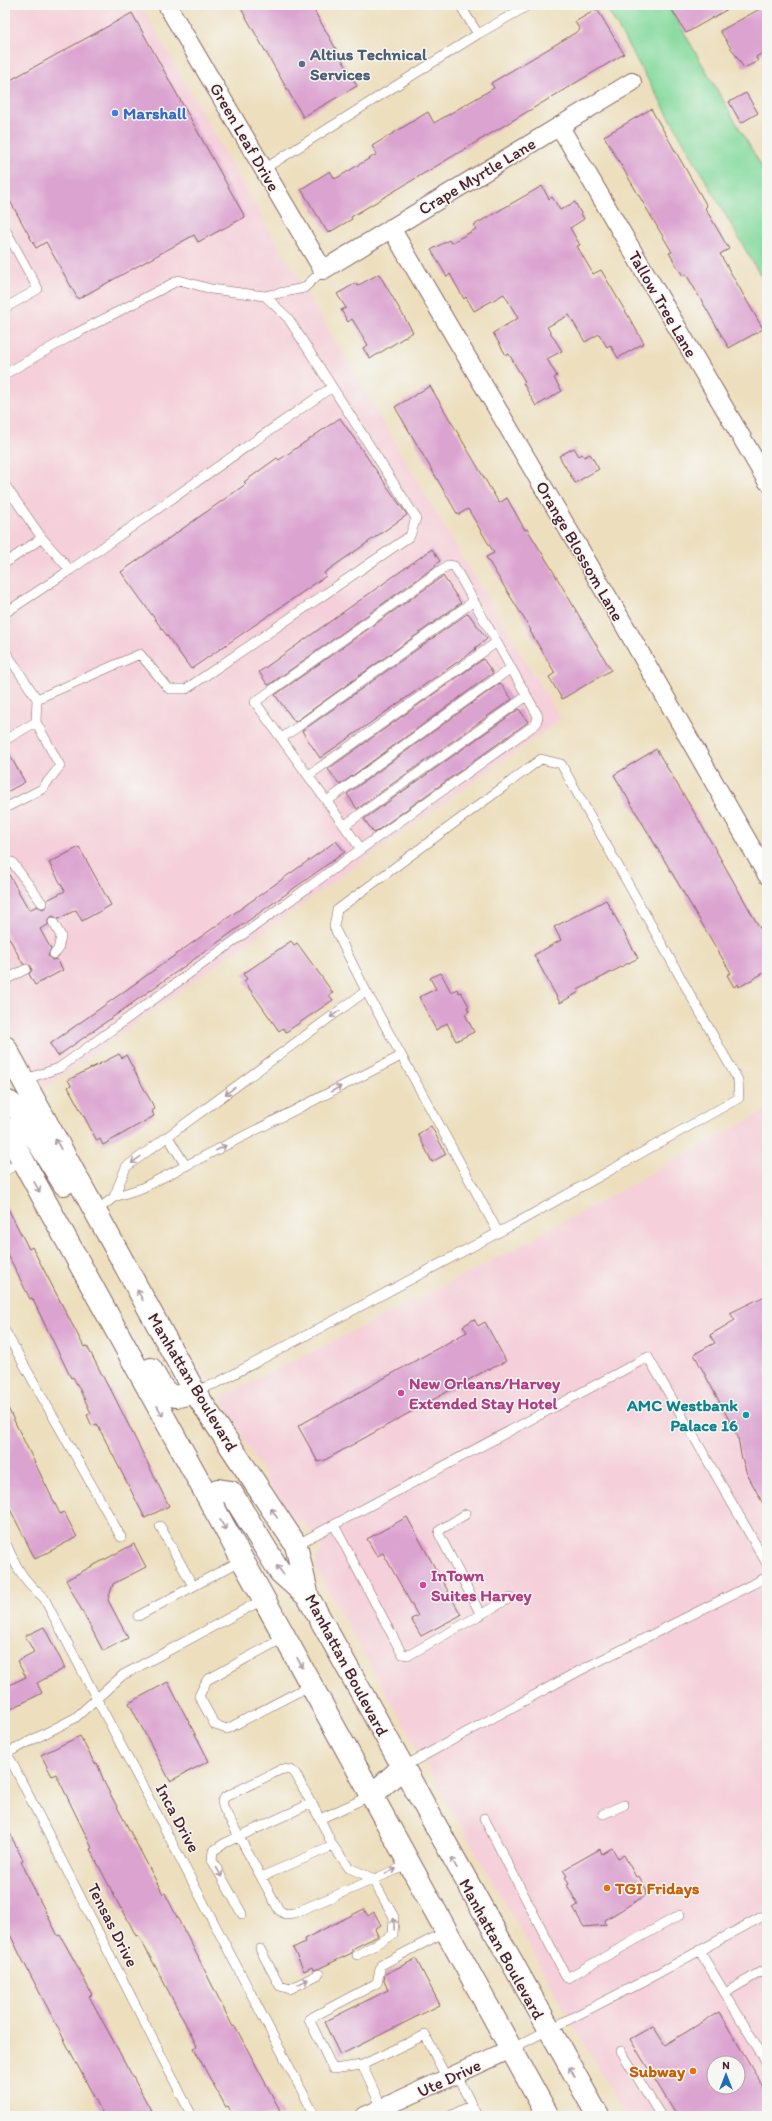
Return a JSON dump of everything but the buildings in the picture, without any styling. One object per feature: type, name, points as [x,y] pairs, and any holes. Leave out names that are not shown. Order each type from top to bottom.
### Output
[{"type":"street","name":"Green Leaf Drive","points":[[167,5],[323,270]]},
{"type":"street","name":"Crape Myrtle Lane","points":[[323,270],[632,82]]},
{"type":"street","name":"Tallow Tree Lane","points":[[560,127],[767,481]]},
{"type":"street","name":"Orange Blossom Lane","points":[[391,228],[619,616],[767,876]]},
{"type":"street","name":"Manhattan Boulevard","points":[[5,1047],[194,1391],[296,1545],[308,1597],[548,2031],[598,2116]]},
{"type":"street","points":[[5,1101],[10,1103],[19,1111],[70,1194],[93,1208]]},
{"type":"street","points":[[5,1128],[14,1166],[97,1296],[548,2116]]},
{"type":"street","points":[[97,1296],[111,1302],[154,1374],[170,1395],[177,1398],[194,1391]]},
{"type":"street","points":[[211,1503],[218,1490],[231,1492],[280,1572],[308,1597]]},
{"type":"street","points":[[372,1795],[402,1768]]},
{"type":"street","name":"Ute Drive","points":[[366,2116],[511,2049]]},
{"type":"lane","points":[[460,5],[478,34]]},
{"type":"lane","points":[[264,169],[478,34],[529,5]]},
{"type":"lane","points":[[5,229],[38,289],[5,308]]},
{"type":"lane","points":[[5,374],[63,340],[179,280],[211,289],[265,296],[304,288],[323,270]]},
{"type":"lane","points":[[37,699],[140,654],[170,690],[186,690],[410,536],[416,518],[288,318],[265,296]]},
{"type":"lane","points":[[5,613],[70,570],[332,387]]},
{"type":"lane","points":[[5,485],[42,538],[70,570]]},
{"type":"lane","points":[[5,563],[42,538]]},
{"type":"lane","points":[[23,1080],[59,1068],[536,724],[538,716],[454,566],[448,565],[255,702],[361,849]]},
{"type":"lane","points":[[282,738],[474,602]]},
{"type":"lane","points":[[309,775],[497,642]]},
{"type":"lane","points":[[5,651],[37,699],[36,722],[60,766],[42,789],[5,808]]},
{"type":"lane","points":[[327,801],[511,668]]},
{"type":"lane","points":[[345,825],[527,696]]},
{"type":"lane","points":[[5,740],[36,722]]},
{"type":"lane","points":[[194,1391],[217,1383],[498,1232],[739,1098],[738,1080],[561,764],[541,759],[337,910],[334,927],[366,991],[498,1232]]},
{"type":"lane","points":[[5,865],[12,862],[42,903]]},
{"type":"lane","points":[[53,922],[61,936],[58,950],[54,954]]},
{"type":"lane","points":[[5,980],[26,969]]},
{"type":"lane","points":[[114,1196],[126,1167],[366,991]]},
{"type":"lane","points":[[93,1208],[114,1196],[142,1188],[401,1056]]},
{"type":"lane","points":[[168,1137],[186,1166]]},
{"type":"lane","points":[[5,1330],[121,1538]]},
{"type":"lane","points":[[296,1545],[648,1357],[767,1564]]},
{"type":"lane","points":[[466,1514],[440,1530],[439,1534],[481,1614]]},
{"type":"lane","points":[[334,1525],[402,1654],[409,1654],[510,1598]]},
{"type":"lane","points":[[160,1526],[193,1586]]},
{"type":"lane","name":"Inca Drive","points":[[5,1541],[16,1567],[28,1584],[44,1598],[315,2116]]},
{"type":"lane","points":[[138,1616],[242,1560]]},
{"type":"lane","points":[[402,1768],[577,1672],[767,1577]]},
{"type":"lane","points":[[6,1751],[75,1718],[124,1675],[264,1599]]},
{"type":"lane","points":[[285,1637],[207,1680],[199,1696],[214,1725],[227,1729],[311,1685]]},
{"type":"lane","name":"Tensas Drive","points":[[6,1751],[192,2116]]},
{"type":"lane","points":[[357,1955],[393,1935],[395,1928],[394,1917],[372,1878],[349,1868],[333,1846],[312,1803],[295,1773],[290,1770],[282,1769],[225,1797],[222,1802],[224,1809],[279,1910],[285,1914],[294,1913],[372,1878],[410,1864]]},
{"type":"lane","points":[[320,1819],[372,1795]]},
{"type":"lane","points":[[242,1914],[212,1860],[213,1851],[239,1837],[312,1803]]},
{"type":"lane","points":[[603,1814],[624,1805]]},
{"type":"lane","points":[[484,1818],[567,1978],[680,1915]]},
{"type":"lane","points":[[261,1877],[333,1846]]},
{"type":"lane","points":[[511,2049],[548,2031],[767,1914]]},
{"type":"lane","points":[[447,1932],[381,1965],[377,1983],[309,2020],[333,2069],[362,2064],[424,2035],[472,2105],[477,2116]]},
{"type":"lane","points":[[260,1949],[280,1986],[290,1988],[319,1974]]},
{"type":"lane","points":[[699,1950],[767,2063]]},
{"type":"lane","points":[[725,1992],[767,1968]]},
{"type":"lane","points":[[621,2051],[661,2116]]},
{"type":"lane","points":[[362,2064],[382,2108]]},
{"type":"lane","points":[[450,2116],[472,2105]]},
{"type":"shaded area","points":[[5,5],[141,5],[249,195],[449,535],[561,719],[45,1088],[5,1017]]},
{"type":"shaded area","points":[[767,1110],[767,2116],[625,2116],[315,1567],[317,1557],[323,1547],[305,1523],[288,1519],[221,1397],[479,1268]]},
{"type":"green space","points":[[605,5],[668,5],[767,176],[767,287]]},
{"type":"place","name":"Altius Technical Services","points":[[302,64]]},
{"type":"place","name":"Marshall","points":[[115,113]]},
{"type":"place","name":"New Orleans/Harvey Extended Stay Hotel","points":[[401,1393]]},
{"type":"place","name":"AMC Westbank Palace 16","points":[[746,1415]]},
{"type":"place","name":"InTown Suites Harvey","points":[[423,1585]]},
{"type":"place","name":"TGI Fridays","points":[[607,1888]]},
{"type":"place","name":"Subway","points":[[693,2071]]}]
